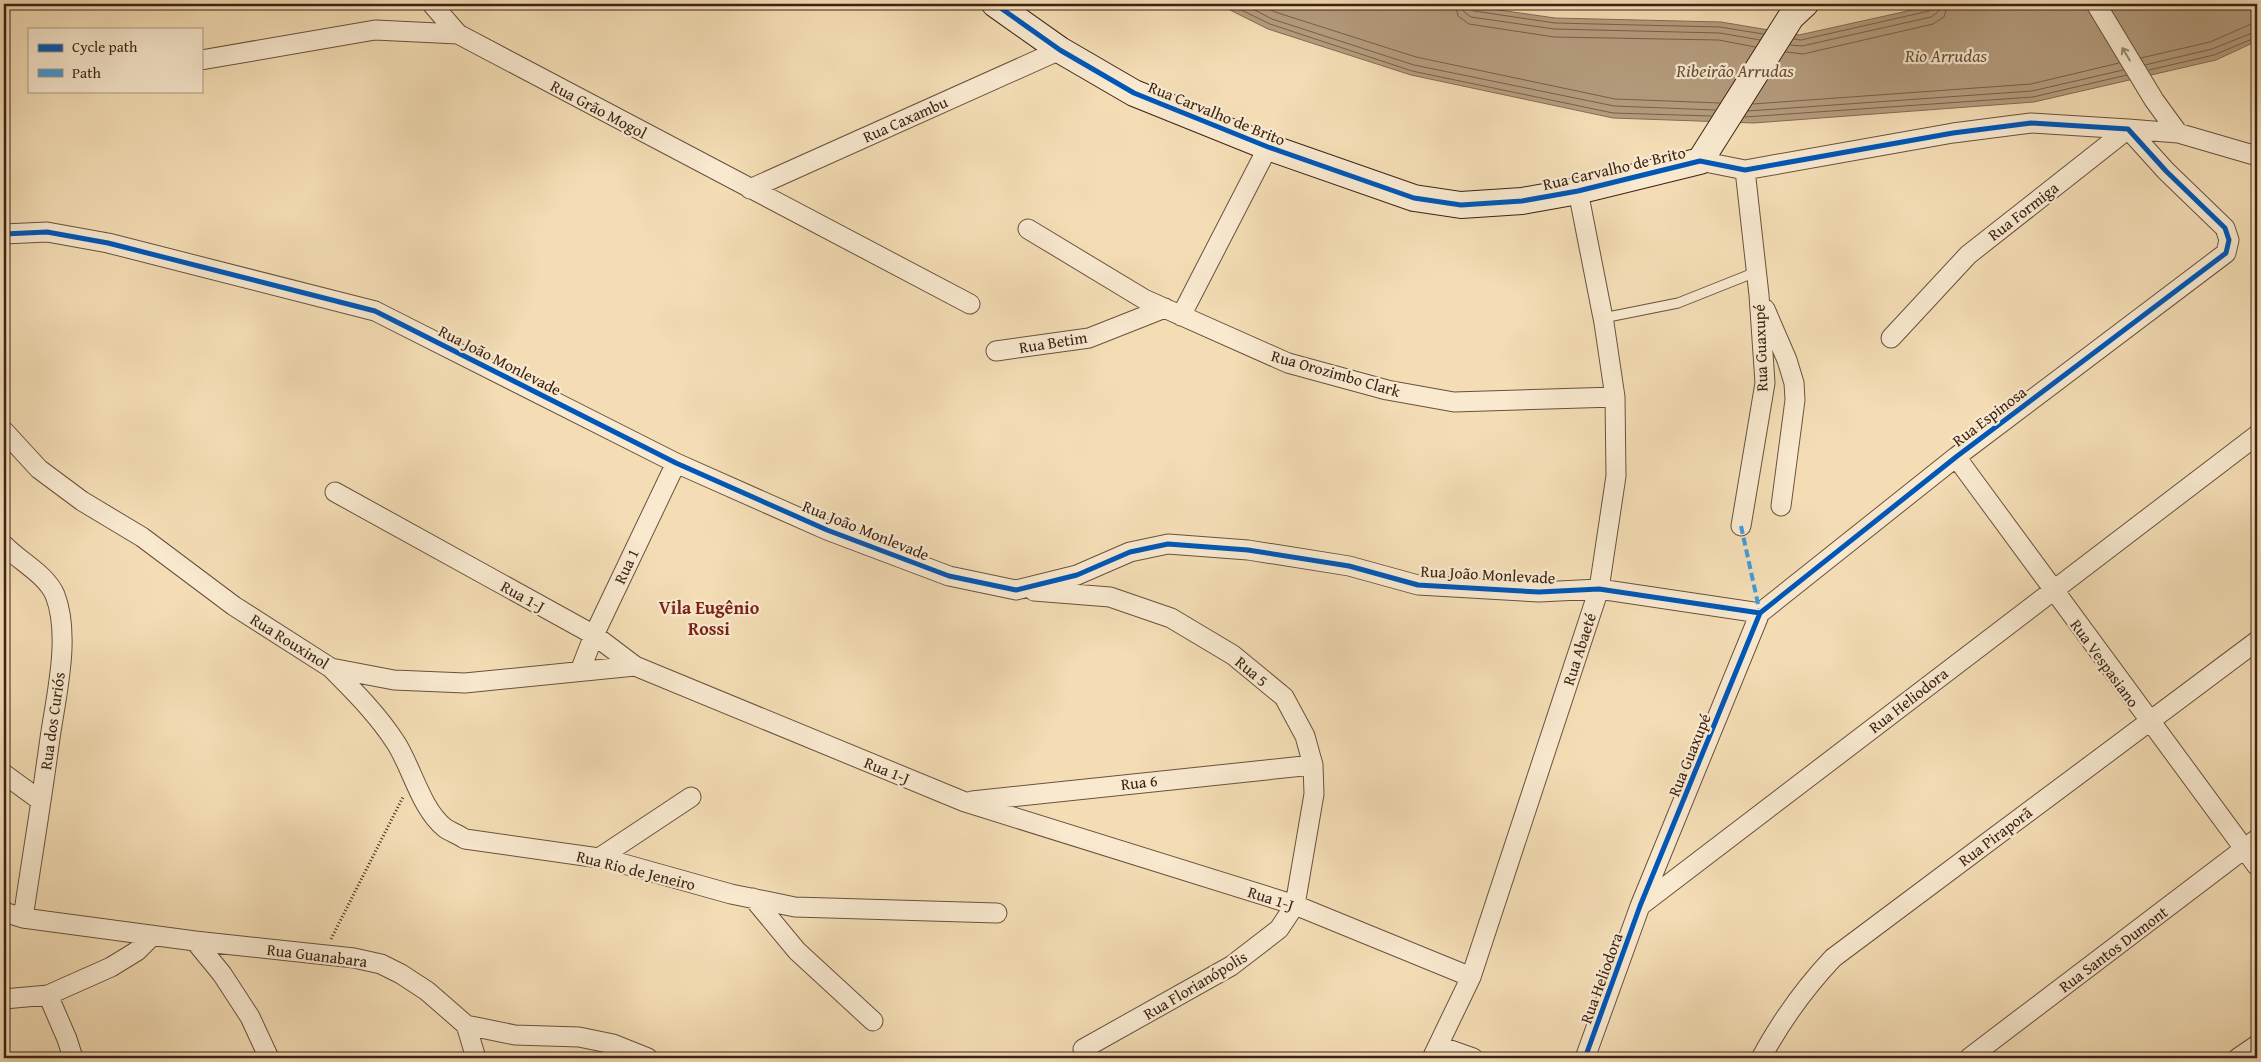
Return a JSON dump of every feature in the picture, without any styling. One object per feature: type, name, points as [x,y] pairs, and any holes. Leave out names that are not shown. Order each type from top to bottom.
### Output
[{"type":"street","points":[[432,4],[458,34]]},
{"type":"street","name":"Rua Carvalho de Brito","points":[[995,4],[1060,50],[1134,93],[1268,147],[1414,198],[1461,205],[1522,201],[1578,191],[1700,161],[1745,170],[1953,133],[2031,123],[2128,128]]},
{"type":"street","points":[[2096,4],[2151,95],[2178,133]]},
{"type":"street","points":[[1700,161],[1798,11]]},
{"type":"street","name":"Rua Grão Mogol","points":[[202,60],[375,30],[458,34],[970,304]]},
{"type":"street","name":"Rua Caxambu","points":[[750,189],[1060,50]]},
{"type":"street","points":[[2128,128],[2178,133],[2257,156]]},
{"type":"street","name":"Rua Espinosa","points":[[1760,614],[1956,457],[2226,253],[2229,240],[2225,228],[2166,171],[2128,128]]},
{"type":"street","name":"Rua Formiga","points":[[1891,338],[1968,255],[2128,128]]},
{"type":"street","points":[[1182,316],[1268,147]]},
{"type":"street","name":"Rua Guaxupé","points":[[1741,526],[1765,383],[1759,295],[1745,170]]},
{"type":"street","name":"Rua Abaeté","points":[[1436,1052],[1471,977],[1599,589],[1616,476],[1614,397],[1603,318],[1578,191]]},
{"type":"street","name":"Rua Orozimbo Clark","points":[[1028,229],[1144,299],[1288,363],[1387,390],[1454,402],[1614,397]]},
{"type":"street","name":"Rua João Monlevade","points":[[4,234],[47,232],[108,243],[375,311],[676,463],[827,530],[949,576],[1016,590],[1077,575],[1130,552],[1168,544],[1248,550],[1331,563],[1418,585],[1539,592],[1599,589],[1760,614]]},
{"type":"street","points":[[1759,295],[1787,360],[1794,384],[1795,400],[1781,506]]},
{"type":"street","name":"Rua Betim","points":[[996,351],[1089,338],[1165,308]]},
{"type":"street","name":"Rua Rouxinol","points":[[4,432],[39,468],[82,501],[142,537],[234,606],[331,668],[394,680],[466,683],[635,666]]},
{"type":"street","name":"Rua Heliodora","points":[[1585,1058],[1640,906],[2257,434]]},
{"type":"street","name":"Rua Vespasiano","points":[[1956,457],[2149,722],[2251,844],[2257,866]]},
{"type":"street","name":"Rua 1","points":[[580,671],[594,635],[676,463]]},
{"type":"street","name":"Rua 1-J","points":[[335,492],[594,635],[635,666],[965,802],[1295,905],[1471,977]]},
{"type":"street","name":"Rua dos Curiós","points":[[4,545],[15,557],[37,573],[54,594],[62,626],[60,669],[23,918]]},
{"type":"street","name":"Rua 5","points":[[1016,590],[1110,597],[1179,623],[1233,655],[1284,697],[1305,736],[1313,765],[1314,794],[1295,905]]},
{"type":"street","name":"Rua Guaxupé","points":[[1640,906],[1760,614]]},
{"type":"street","name":"Rua Piraporã","points":[[1761,1058],[1790,1008],[1806,987],[1833,958],[2257,641]]},
{"type":"street","name":"Rua Rio de Jeneiro","points":[[331,668],[366,704],[396,743],[414,775],[430,811],[445,828],[465,839],[599,858],[795,907],[997,913]]},
{"type":"street","name":"Rua 6","points":[[965,802],[1313,765]]},
{"type":"street","points":[[4,774],[41,802]]},
{"type":"street","points":[[599,858],[691,797]]},
{"type":"street","name":"Rua Santos Dumont","points":[[1969,1058],[2251,844]]},
{"type":"street","points":[[753,898],[797,951],[874,1021]]},
{"type":"street","name":"Rua Florianópolis","points":[[1083,1049],[1231,966],[1280,929],[1295,905]]},
{"type":"street","name":"Rua Guanabara","points":[[4,912],[23,918],[152,936],[323,955],[381,964],[402,974],[427,990],[466,1025]]},
{"type":"street","points":[[4,999],[48,994],[111,967],[136,951],[152,936]]},
{"type":"street","points":[[194,941],[222,974],[250,1017],[269,1058]]},
{"type":"street","points":[[48,994],[73,1058]]},
{"type":"street","points":[[476,1058],[466,1025],[515,1035],[579,1037],[613,1044],[648,1058]]},
{"type":"street","points":[[2238,1058],[2257,1045]]},
{"type":"street","points":[[1436,1052],[1473,1058]]},
{"type":"lane","points":[[1603,318],[1678,303],[1756,272]]},
{"type":"path","points":[[323,955],[414,775]]},
{"type":"water","name":"Rio Arrudas","points":[[1218,4],[1457,4],[1555,18],[1721,22],[1799,35],[1939,4],[2257,4],[2257,41],[2216,60],[2034,102],[1754,123],[1613,118],[1411,75],[1268,29]]},
{"type":"marked path","points":[[1741,526],[1760,613]]},
{"type":"cycle path","points":[[995,4],[1060,50],[1134,93],[1268,147],[1414,198],[1461,205],[1522,201],[1578,191],[1700,161],[1745,170],[1953,133],[2031,123],[2128,129],[2166,171],[2225,228],[2229,240],[2226,253],[1956,457],[1760,613],[1640,906],[1585,1058]]},
{"type":"cycle path","points":[[4,234],[47,232],[108,243],[375,311],[676,463],[827,530],[949,576],[1016,590],[1077,575],[1130,552],[1168,544],[1248,550],[1349,566],[1418,585],[1539,592],[1599,589],[1760,613]]},
{"type":"district","name":"Vila Eugênio Rossi","points":[[709,618]]},
{"type":"water label","name":"Ribeirão Arrudas","points":[[1735,71]]}]
